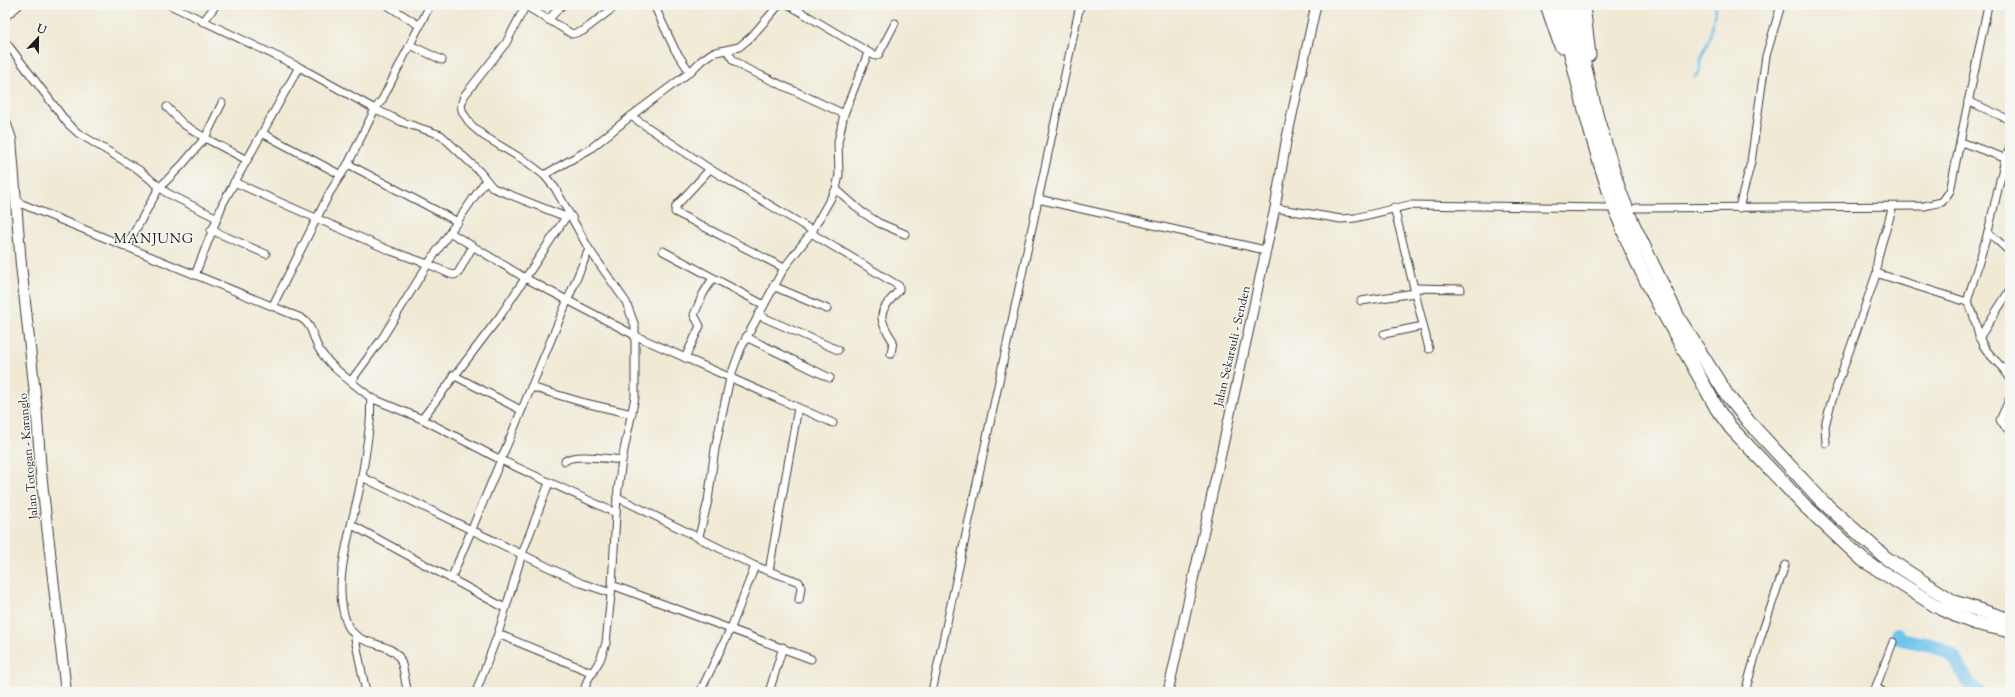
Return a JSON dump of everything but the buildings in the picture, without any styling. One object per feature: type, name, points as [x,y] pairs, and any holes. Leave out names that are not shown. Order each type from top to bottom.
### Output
[{"type":"highway","points":[[1547,5],[1632,222],[1676,312],[1727,395],[1748,421],[1822,501],[1886,558],[1954,602],[2010,620]]},
{"type":"highway","points":[[1559,5],[1613,202],[1644,275],[1717,409],[1731,428],[1804,505],[1863,560],[1930,603],[1957,616],[2010,631]]},
{"type":"highway","points":[[1570,5],[1592,121]]},
{"type":"highway","points":[[1583,5],[1592,121]]},
{"type":"main road","points":[[5,15],[17,5]]},
{"type":"main road","name":"Jalan Totogan - Karanglo","points":[[5,122],[11,139],[17,202],[20,259],[36,403],[41,473],[66,692]]},
{"type":"street","points":[[170,5],[300,67],[375,109],[402,122],[441,135],[480,172],[491,186],[499,191],[569,217]]},
{"type":"street","points":[[203,22],[216,5]]},
{"type":"street","points":[[387,5],[420,26]]},
{"type":"street","points":[[273,305],[318,220],[333,188],[348,164],[375,109],[382,100],[430,5]]},
{"type":"street","points":[[548,20],[562,5]]},
{"type":"street","points":[[584,692],[585,686],[600,660],[606,643],[612,584],[617,497],[622,460],[635,397],[636,336],[633,318],[629,309],[569,217],[561,197],[544,175],[519,156],[477,131],[466,118],[461,106],[467,91],[506,42],[526,6],[570,34],[579,33],[617,5]]},
{"type":"street","points":[[654,5],[675,50],[690,72]]},
{"type":"street","points":[[544,175],[590,149],[630,116],[690,72],[702,60],[712,54],[739,47],[751,37],[779,5]]},
{"type":"street","points":[[789,5],[874,56],[879,54],[895,23]]},
{"type":"street","points":[[932,692],[1080,5]]},
{"type":"street","name":"Jalan Sekarsuli - Senden","points":[[1168,692],[1275,208],[1286,142],[1316,5]]},
{"type":"street","points":[[1739,208],[1751,162],[1766,56],[1781,5]]},
{"type":"street","points":[[1636,208],[1892,207],[1932,205],[1946,199],[1950,191],[1954,163],[1961,142],[1988,5]]},
{"type":"street","points":[[5,41],[68,124],[78,133],[139,170],[159,188],[216,218]]},
{"type":"street","points":[[410,45],[442,60]]},
{"type":"street","points":[[727,50],[733,60],[745,68],[844,114]]},
{"type":"street","points":[[699,536],[708,501],[716,449],[730,378],[746,337],[773,286],[784,268],[812,232],[836,189],[839,175],[838,142],[844,114],[868,53]]},
{"type":"street","points":[[195,275],[216,218],[234,182],[300,67]]},
{"type":"street","points":[[1968,101],[2010,120]]},
{"type":"street","points":[[126,247],[159,188],[182,165],[205,138],[222,102]]},
{"type":"street","points":[[167,108],[183,124],[205,138],[247,160]]},
{"type":"street","points":[[630,116],[710,169],[899,286],[899,290],[886,303],[883,311],[884,328],[893,341],[891,354]]},
{"type":"street","points":[[262,133],[341,175]]},
{"type":"street","points":[[1961,142],[2008,160]]},
{"type":"street","points":[[2010,147],[2008,160],[1967,302],[1973,314],[1979,338],[1990,356],[2004,368],[2010,378]]},
{"type":"street","points":[[348,164],[458,222]]},
{"type":"street","points":[[710,169],[676,206],[675,212],[784,268]]},
{"type":"street","points":[[351,381],[381,340],[428,264],[451,233],[486,180]]},
{"type":"street","points":[[234,182],[318,220],[450,274],[456,274],[473,246]]},
{"type":"street","points":[[836,189],[862,212],[879,223],[905,234]]},
{"type":"street","points":[[1038,199],[1265,250]]},
{"type":"street","points":[[17,202],[195,275],[273,305],[308,323],[321,352],[371,398],[422,419],[501,460],[616,513]]},
{"type":"street","points":[[1275,208],[1341,219],[1355,218],[1394,207],[1408,205],[1457,204],[1609,208]]},
{"type":"street","points":[[1394,207],[1428,348]]},
{"type":"street","points":[[1826,443],[1825,426],[1877,272],[1877,261],[1890,222],[1892,207]]},
{"type":"street","points":[[422,419],[453,375],[500,316],[525,278],[569,217]]},
{"type":"street","points":[[211,230],[266,254]]},
{"type":"street","points":[[1988,232],[2009,249]]},
{"type":"street","points":[[451,233],[525,278],[636,336],[833,424]]},
{"type":"street","points":[[451,579],[589,249]]},
{"type":"street","points":[[663,251],[764,305]]},
{"type":"street","points":[[1877,272],[1879,274],[1967,302]]},
{"type":"street","points":[[685,358],[700,326],[694,315],[703,294],[713,278]]},
{"type":"street","points":[[773,286],[827,309]]},
{"type":"street","points":[[1361,302],[1415,290],[1461,289]]},
{"type":"street","points":[[1979,338],[2010,290]]},
{"type":"street","points":[[758,315],[838,350]]},
{"type":"street","points":[[1384,334],[1423,326]]},
{"type":"street","points":[[746,337],[830,378]]},
{"type":"street","points":[[453,375],[521,410]]},
{"type":"street","points":[[531,388],[632,414]]},
{"type":"street","points":[[366,692],[354,634],[345,617],[341,592],[344,563],[362,477],[370,420],[371,398]]},
{"type":"street","points":[[2008,429],[2001,423],[2001,417],[2010,398]]},
{"type":"street","points":[[769,571],[798,408]]},
{"type":"street","points":[[565,461],[568,458],[578,457],[622,460]]},
{"type":"street","points":[[362,477],[581,583],[611,593]]},
{"type":"street","points":[[476,692],[498,634],[522,554],[549,483]]},
{"type":"street","points":[[617,497],[699,536],[755,566],[800,583],[802,589],[799,600]]},
{"type":"street","points":[[352,525],[505,608]]},
{"type":"street","points":[[1745,692],[1760,639],[1785,565]]},
{"type":"street","points":[[700,692],[731,628],[755,566]]},
{"type":"street","points":[[612,584],[812,659]]},
{"type":"street","points":[[354,634],[392,651],[398,657],[404,670],[405,685],[408,692]]},
{"type":"street","points":[[498,634],[593,673]]},
{"type":"street","points":[[1883,692],[1875,690],[1893,642]]},
{"type":"street","points":[[769,692],[783,647]]},
{"type":"waterway","points":[[1695,77],[1700,71],[1700,61],[1710,37],[1716,5]]},
{"type":"waterway","points":[[1897,634],[1899,638],[1932,645],[1951,655],[1955,659],[1969,684],[1978,692]]},
{"type":"district","name":"MANJUNG","points":[[154,238]]}]
